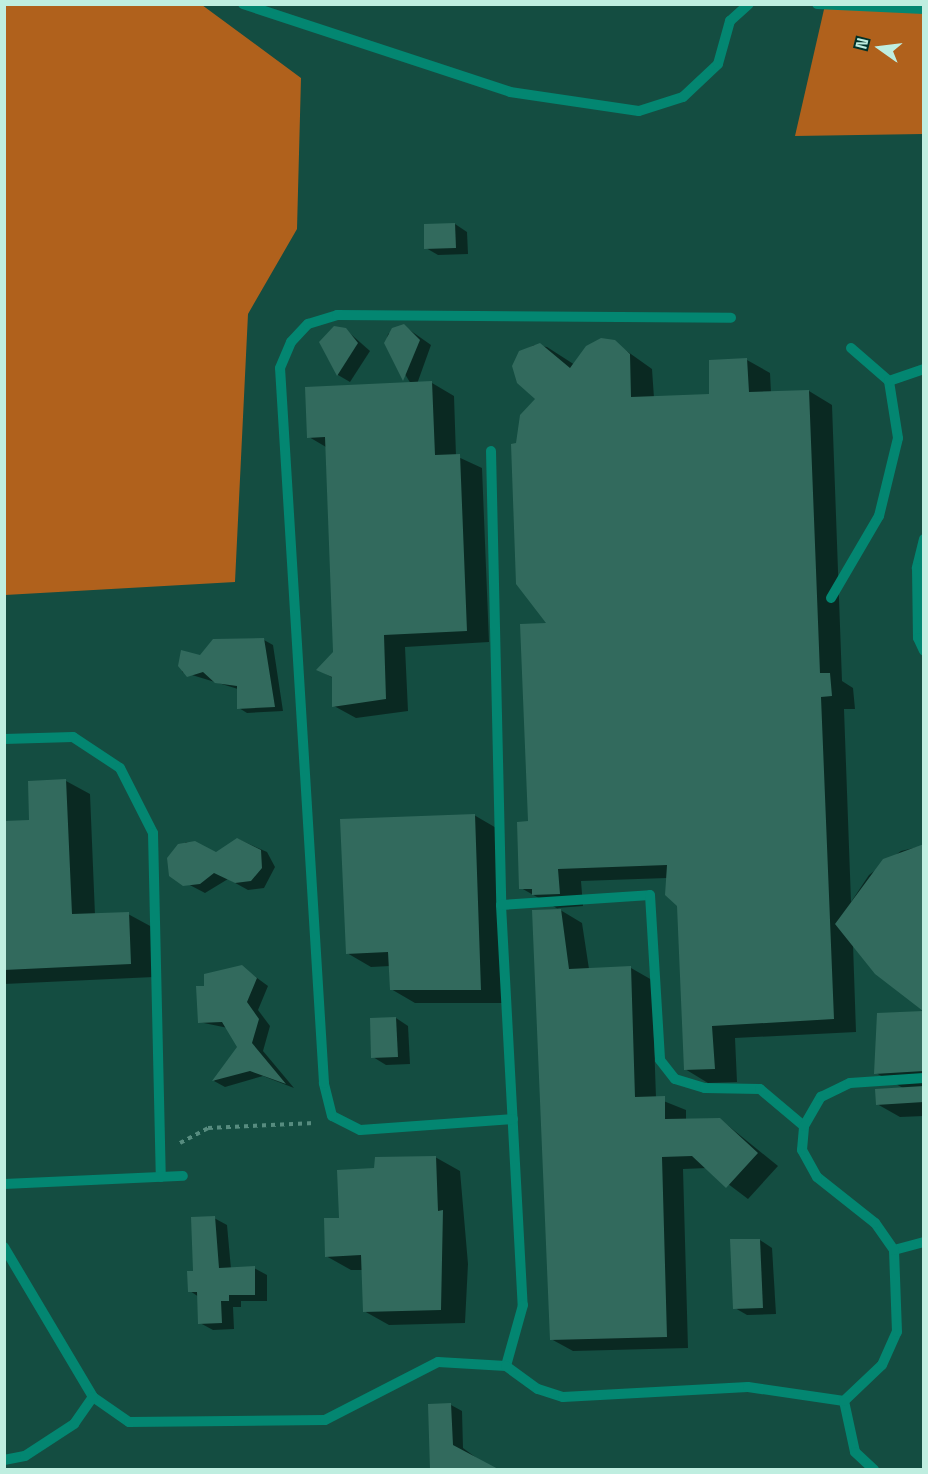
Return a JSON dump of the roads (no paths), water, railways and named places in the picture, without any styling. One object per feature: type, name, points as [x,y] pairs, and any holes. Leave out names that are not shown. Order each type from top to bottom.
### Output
[{"type":"lane","points":[[243,4],[510,92],[639,111],[683,97],[718,64],[730,21],[749,4]]},
{"type":"lane","points":[[817,4],[924,9]]},
{"type":"lane","points":[[513,1119],[360,1130],[332,1116],[324,1083],[280,368],[291,342],[308,324],[337,315],[730,318]]},
{"type":"lane","points":[[831,598],[879,516],[898,438],[890,381],[851,348]]},
{"type":"lane","points":[[890,381],[924,369]]},
{"type":"lane","points":[[490,451],[501,905],[523,1305],[506,1366]]},
{"type":"lane","points":[[924,539],[917,568],[918,638],[924,651]]},
{"type":"lane","points":[[4,739],[73,737],[120,768],[153,833],[161,1177]]},
{"type":"lane","points":[[501,905],[650,895],[660,1060],[675,1079],[705,1088],[767,1092],[804,1126]]},
{"type":"lane","points":[[844,1401],[882,1365],[897,1332],[894,1250],[875,1223],[817,1177],[802,1150],[804,1126],[821,1097],[850,1083],[924,1078]]},
{"type":"lane","points":[[4,1184],[183,1176]]},
{"type":"lane","points":[[894,1250],[924,1242]]},
{"type":"lane","points":[[4,1247],[93,1397],[129,1422],[325,1420],[438,1362],[506,1366],[538,1389],[562,1397],[747,1387],[844,1401]]},
{"type":"lane","points":[[4,1460],[25,1456],[74,1424],[93,1397]]},
{"type":"lane","points":[[844,1401],[855,1452],[874,1470]]}]
